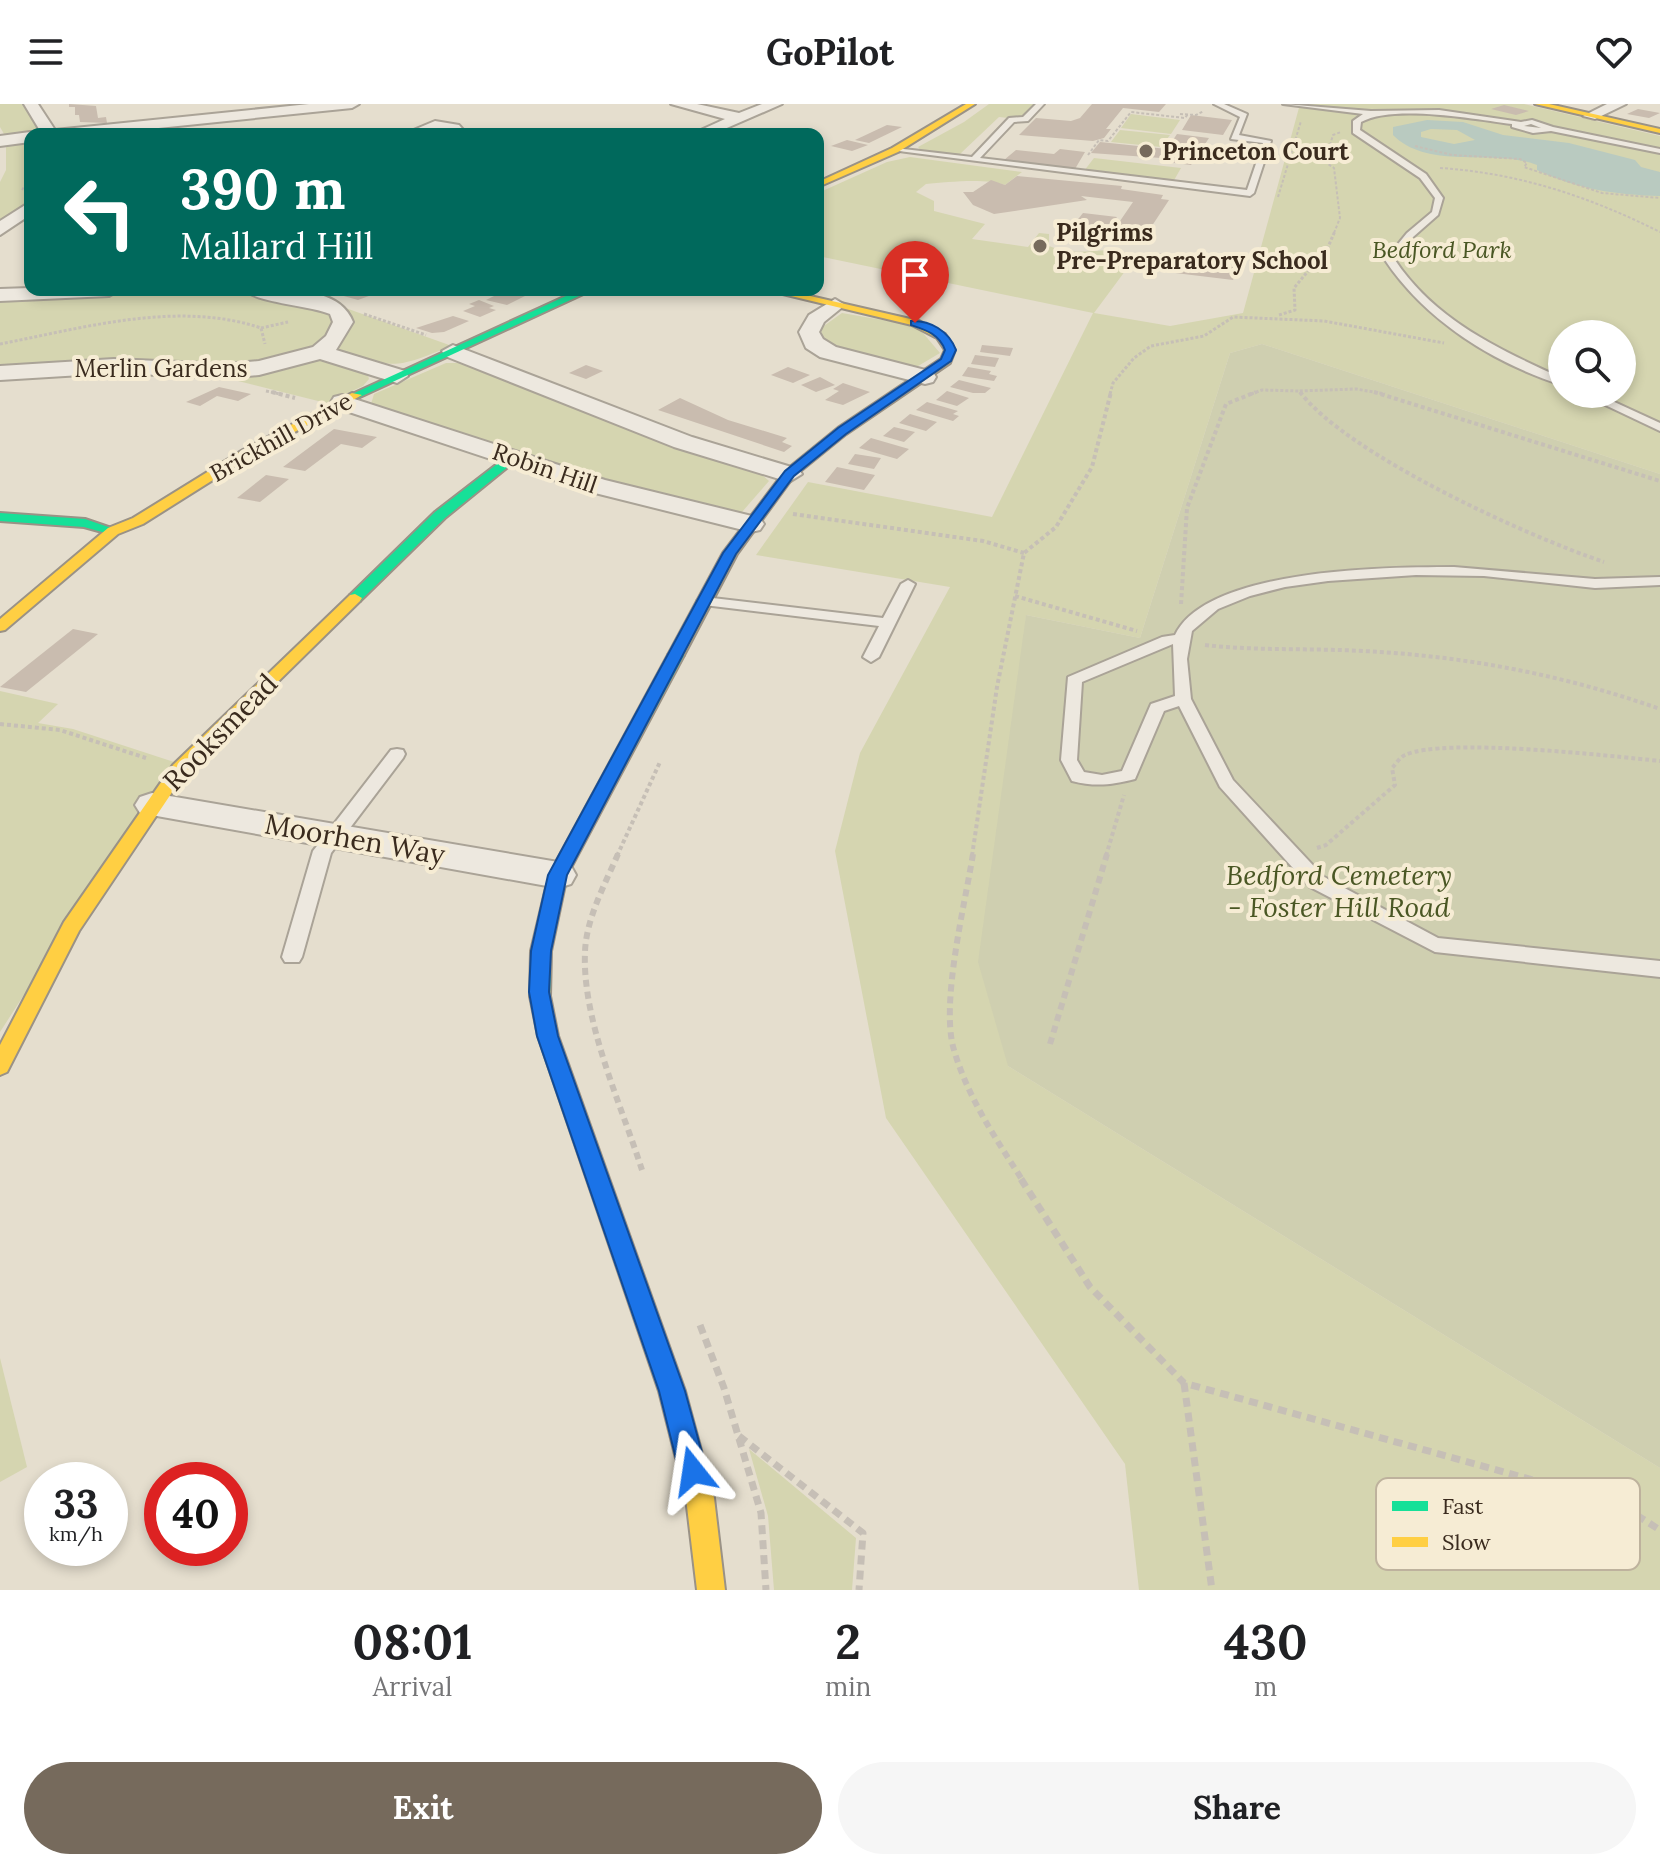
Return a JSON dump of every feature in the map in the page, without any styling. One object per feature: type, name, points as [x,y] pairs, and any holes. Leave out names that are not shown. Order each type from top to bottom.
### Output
[{"type":"street","points":[[31,104],[49,128]]},
{"type":"street","points":[[88,128],[134,120],[352,104]]},
{"type":"street","points":[[435,125],[438,104]]},
{"type":"street","points":[[678,104],[741,118]]},
{"type":"street","points":[[715,128],[775,104]]},
{"type":"street","points":[[824,182],[895,150],[971,104]]},
{"type":"street","points":[[1590,116],[1619,104]]},
{"type":"street","points":[[1538,113],[1569,111],[1660,131]]},
{"type":"street","points":[[239,114],[241,128]]},
{"type":"street","points":[[427,128],[435,125],[454,128]]},
{"type":"street","points":[[0,141],[24,138]]},
{"type":"street","points":[[0,230],[24,212]]},
{"type":"street","points":[[0,295],[24,294]]},
{"type":"street","points":[[302,296],[339,311],[343,322],[335,339],[321,352],[397,376]]},
{"type":"street","name":"Brickhill Drive","points":[[0,627],[113,531],[138,521],[247,453],[342,402],[574,296]]},
{"type":"street","points":[[711,1590],[700,1498],[672,1391],[548,1036],[539,992],[541,951],[558,875],[730,553],[789,474],[842,431],[946,361],[950,350],[947,340],[935,330],[797,296]]},
{"type":"street","points":[[835,305],[816,319],[809,332],[814,343],[828,352],[925,377]]},
{"type":"street","points":[[457,349],[683,442],[789,474]]},
{"type":"street","name":"Merlin Gardens","points":[[0,373],[76,366],[204,372],[259,368],[321,352]]},
{"type":"street","name":"Robin Hill","points":[[342,402],[684,512],[756,516]]},
{"type":"street","name":"Rooksmead","points":[[0,1066],[71,927],[179,769],[440,515],[514,457]]},
{"type":"street","points":[[0,517],[85,523],[113,531]]},
{"type":"street","name":"Moorhen Way","points":[[152,805],[558,875]]},
{"type":"lane","points":[[974,160],[1012,120],[1025,119],[1040,104]]},
{"type":"lane","points":[[895,150],[1250,193],[1267,141],[1234,137],[1244,116],[1218,104]]},
{"type":"lane","points":[[1287,104],[1371,113],[1439,112],[1517,122],[1538,113],[1551,129]]},
{"type":"lane","points":[[1371,113],[1357,121],[1356,131],[1414,168],[1433,184],[1439,207],[1390,260],[1415,295],[1500,354],[1548,376]]},
{"type":"lane","points":[[1517,122],[1515,125],[1526,130],[1551,129],[1660,151]]},
{"type":"lane","points":[[1619,408],[1660,427]]},
{"type":"lane","points":[[1183,699],[1157,708],[1129,775],[1102,781],[1078,777],[1069,760],[1074,680],[1173,640],[1208,607],[1240,594],[1294,580],[1482,572],[1612,584],[1659,581]]},
{"type":"lane","points":[[871,657],[908,584]]},
{"type":"lane","points":[[704,601],[889,623]]},
{"type":"lane","points":[[1173,640],[1183,699],[1226,783],[1317,882],[1435,945],[1660,969]]},
{"type":"lane","points":[[292,957],[322,851],[397,754]]},
{"type":"path","points":[[1278,197],[1306,106]]},
{"type":"path","points":[[1078,172],[1099,140],[1108,141],[1131,112],[1185,118],[1188,114]]},
{"type":"path","points":[[1274,317],[1295,310],[1294,288],[1328,247],[1340,218],[1334,168],[1325,162],[1326,153],[1333,135],[1356,126]]},
{"type":"path","points":[[1408,143],[1452,155],[1520,159],[1527,163],[1524,167],[1602,193],[1660,198]]},
{"type":"path","points":[[1414,168],[1475,170],[1537,184],[1613,210],[1660,232]]},
{"type":"path","points":[[339,311],[349,308],[457,349]]},
{"type":"path","points":[[0,344],[156,319],[217,317],[246,320],[261,328],[266,339],[259,368],[266,391]]},
{"type":"path","points":[[1500,354],[1324,321],[1233,317],[1216,330],[1151,346],[1134,358],[1113,383],[1092,467],[1056,527],[1024,553],[997,687],[951,1001],[953,1047],[977,1109],[1090,1287],[1184,1383],[1521,1478]]},
{"type":"path","points":[[1173,640],[1187,508],[1226,404],[1262,390],[1356,389],[1398,397],[1660,481]]},
{"type":"path","points":[[1299,391],[1301,398],[1338,426],[1474,508],[1549,543],[1659,581]]},
{"type":"path","points":[[756,516],[983,541],[1024,553]]},
{"type":"path","points":[[1015,596],[1173,640],[1209,645],[1370,651],[1474,664],[1572,680],[1660,709]]},
{"type":"path","points":[[0,724],[60,730],[179,769]]},
{"type":"path","points":[[1293,855],[1326,845],[1395,785],[1392,768],[1405,755],[1429,750],[1477,750],[1660,761]]},
{"type":"path","points":[[644,1174],[589,996],[585,949],[601,900],[661,759]]},
{"type":"path","points":[[1050,1044],[1129,775]]},
{"type":"path","points":[[697,1317],[724,1388],[761,1513],[766,1590]]},
{"type":"path","points":[[1184,1383],[1212,1590]]},
{"type":"path","points":[[737,1434],[863,1533],[859,1590]]},
{"type":"path","points":[[1640,1517],[1660,1530]]},
{"type":"green space","points":[[0,104],[27,104],[39,128],[24,128],[24,132],[4,134],[0,127]]},
{"type":"green space","points":[[989,104],[1036,104],[1019,119],[999,117],[960,154],[967,156],[922,152],[918,147],[964,122]]},
{"type":"green space","name":"Bedford Park","points":[[1300,104],[1524,104],[1660,136],[1660,474],[1262,344],[1230,353],[1140,638],[1026,615],[1008,1066],[1660,1468],[1660,1590],[1139,1590],[1125,1464],[886,1118],[835,851],[860,753],[950,587],[756,555],[808,482],[992,517],[1093,313],[824,257],[824,190],[887,162],[910,157],[1022,172],[1005,185],[977,181],[945,182],[926,184],[916,192],[934,201],[934,211],[985,224],[972,239],[1028,247],[1039,233],[1049,234],[1049,246],[1065,251],[1112,250],[1137,255],[1094,313],[1170,326],[1243,313]]},
{"type":"green space","points":[[1131,114],[1180,120],[1171,134],[1121,128]]},
{"type":"green space","points":[[1120,130],[1170,135],[1161,147],[1111,142]]},
{"type":"green space","points":[[24,142],[24,207],[0,226],[0,182],[6,170],[6,146]]},
{"type":"green space","points":[[1094,158],[1181,168],[1173,182],[1084,171]]},
{"type":"green space","points":[[278,296],[321,308],[335,317],[329,337],[314,348],[271,363],[0,371],[0,298]]},
{"type":"green space","points":[[340,306],[452,346],[395,364],[336,350]]},
{"type":"green space","points":[[842,313],[917,326],[940,353],[913,369],[837,351],[822,339],[821,328]]},
{"type":"green space","name":"Bedford Cemetery - Foster Hill Road","points":[[1262,344],[1660,474],[1660,1468],[1008,1066],[978,962],[1026,615],[1140,638],[1230,353]]},
{"type":"green space","points":[[322,357],[367,372],[369,379],[363,386],[326,403],[218,376]]},
{"type":"green space","points":[[446,363],[469,363],[759,472],[769,481],[742,512],[731,514],[673,506],[371,404],[374,394]]},
{"type":"green space","points":[[0,691],[58,704],[38,723],[73,729],[174,762],[0,1032]]},
{"type":"green space","points":[[0,1358],[26,1462],[24,1469],[0,1482]]},
{"type":"green space","points":[[749,1449],[856,1538],[852,1590],[774,1590],[768,1516]]},
{"type":"shaded area","points":[[1427,120],[1463,122],[1503,135],[1569,143],[1635,160],[1641,167],[1660,172],[1660,196],[1582,186],[1552,177],[1537,170],[1537,165],[1520,160],[1443,156],[1425,152],[1408,146],[1393,135],[1393,127]],"holes":[[[1431,129],[1457,130],[1475,140],[1454,144],[1421,137],[1421,132]]]},
{"type":"building","points":[[69,104],[96,106],[98,118],[106,117],[107,123],[80,122],[79,115],[75,115],[75,107],[69,107]]},
{"type":"building","points":[[1092,104],[1166,104],[1159,112],[1123,108],[1106,129],[1111,129],[1104,138],[1093,141],[1019,135],[1036,118],[1071,121],[1080,118]]},
{"type":"building","points":[[1504,105],[1529,111],[1516,115],[1491,109]]},
{"type":"building","points":[[1638,109],[1660,113],[1649,118],[1627,114]]},
{"type":"building","points":[[1191,115],[1232,120],[1223,135],[1182,130]]},
{"type":"building","points":[[887,125],[902,127],[869,143],[855,140]]},
{"type":"building","name":"Princeton Court","points":[[1177,134],[1209,138],[1191,165],[1159,161],[1161,158],[1091,153],[1100,142],[1167,149]]},
{"type":"building","points":[[847,140],[868,145],[852,151],[831,146]]},
{"type":"building","points":[[1060,149],[1085,152],[1075,169],[1004,160],[1016,150],[1054,154]]},
{"type":"building","points":[[1017,176],[1122,186],[1121,189],[1163,195],[1161,199],[1169,200],[1140,244],[1107,240],[1133,202],[1081,196],[1087,200],[994,214],[973,205],[963,192],[973,192],[991,180],[1005,185]]},
{"type":"building","points":[[1083,213],[1117,217],[1109,228],[1075,223]]},
{"type":"building","points":[[1157,253],[1221,260],[1219,265],[1240,268],[1233,280],[1134,268],[1140,254],[1156,256]]},
{"type":"building","points":[[344,296],[369,296],[358,300]]},
{"type":"building","points":[[494,296],[525,296],[507,305],[486,300]]},
{"type":"building","points":[[479,300],[494,306],[489,308],[496,310],[480,317],[463,311],[475,306],[469,304]]},
{"type":"building","points":[[453,316],[469,321],[444,332],[432,333],[416,328]]},
{"type":"building","points":[[982,345],[1013,348],[1010,356],[980,352]]},
{"type":"building","points":[[975,355],[999,358],[995,367],[971,364]]},
{"type":"building","points":[[586,365],[603,371],[586,379],[569,373]]},
{"type":"building","points":[[788,367],[810,375],[793,383],[771,375]]},
{"type":"building","points":[[968,367],[991,371],[989,374],[997,376],[994,381],[962,376]]},
{"type":"building","points":[[820,377],[835,385],[816,392],[801,385]]},
{"type":"building","points":[[959,380],[991,388],[985,393],[973,393],[950,387]]},
{"type":"building","points":[[843,383],[870,392],[843,405],[825,400],[839,391],[833,389]]},
{"type":"building","points":[[219,387],[251,394],[238,401],[217,396],[200,406],[186,402]]},
{"type":"building","points":[[947,391],[969,398],[957,406],[936,400]]},
{"type":"building","points":[[680,398],[728,420],[787,438],[782,442],[792,446],[784,452],[658,410]]},
{"type":"building","points":[[927,402],[958,411],[953,414],[959,416],[953,421],[916,410]]},
{"type":"building","points":[[910,414],[937,422],[926,431],[899,423]]},
{"type":"building","points":[[894,427],[915,432],[904,442],[883,436]]},
{"type":"building","points":[[334,429],[377,437],[362,448],[341,444],[305,471],[283,467]]},
{"type":"building","points":[[871,438],[909,449],[897,459],[859,448]]},
{"type":"building","points":[[855,454],[881,458],[874,469],[848,464]]},
{"type":"building","points":[[837,467],[875,475],[864,490],[825,482]]},
{"type":"building","points":[[266,475],[289,479],[260,502],[237,498]]},
{"type":"building","points":[[73,629],[98,634],[26,692],[0,687]]},
{"type":"traffic: fast","points":[[356,395],[574,296]]},
{"type":"traffic: fast","points":[[355,598],[440,515],[514,457]]},
{"type":"traffic: fast","points":[[0,517],[85,523],[113,531]]},
{"type":"traffic: fast","points":[[540,996],[541,951],[558,875],[676,655]]},
{"type":"traffic: slow","points":[[824,182],[895,150],[971,104]]},
{"type":"traffic: slow","points":[[1539,104],[1660,131]]},
{"type":"traffic: slow","points":[[676,655],[730,553],[789,474],[842,431],[946,361],[950,350],[941,336],[915,323],[797,296]]},
{"type":"traffic: slow","points":[[0,627],[113,531],[138,521],[247,453],[356,395]]},
{"type":"traffic: slow","points":[[0,1066],[71,927],[179,769],[355,598]]},
{"type":"traffic: slow","points":[[540,996],[548,1036],[672,1391],[700,1498],[711,1590]]},
{"type":"place","name":"Princeton Court","points":[[1146,151]]},
{"type":"place","name":"Pilgrims Pre-Preparatory School","points":[[1040,246]]},
{"type":"route","points":[[693,1471],[672,1391],[548,1036],[539,992],[541,951],[558,875],[730,553],[789,474],[842,431],[946,361],[950,350],[947,340],[935,330],[915,323]]}]
